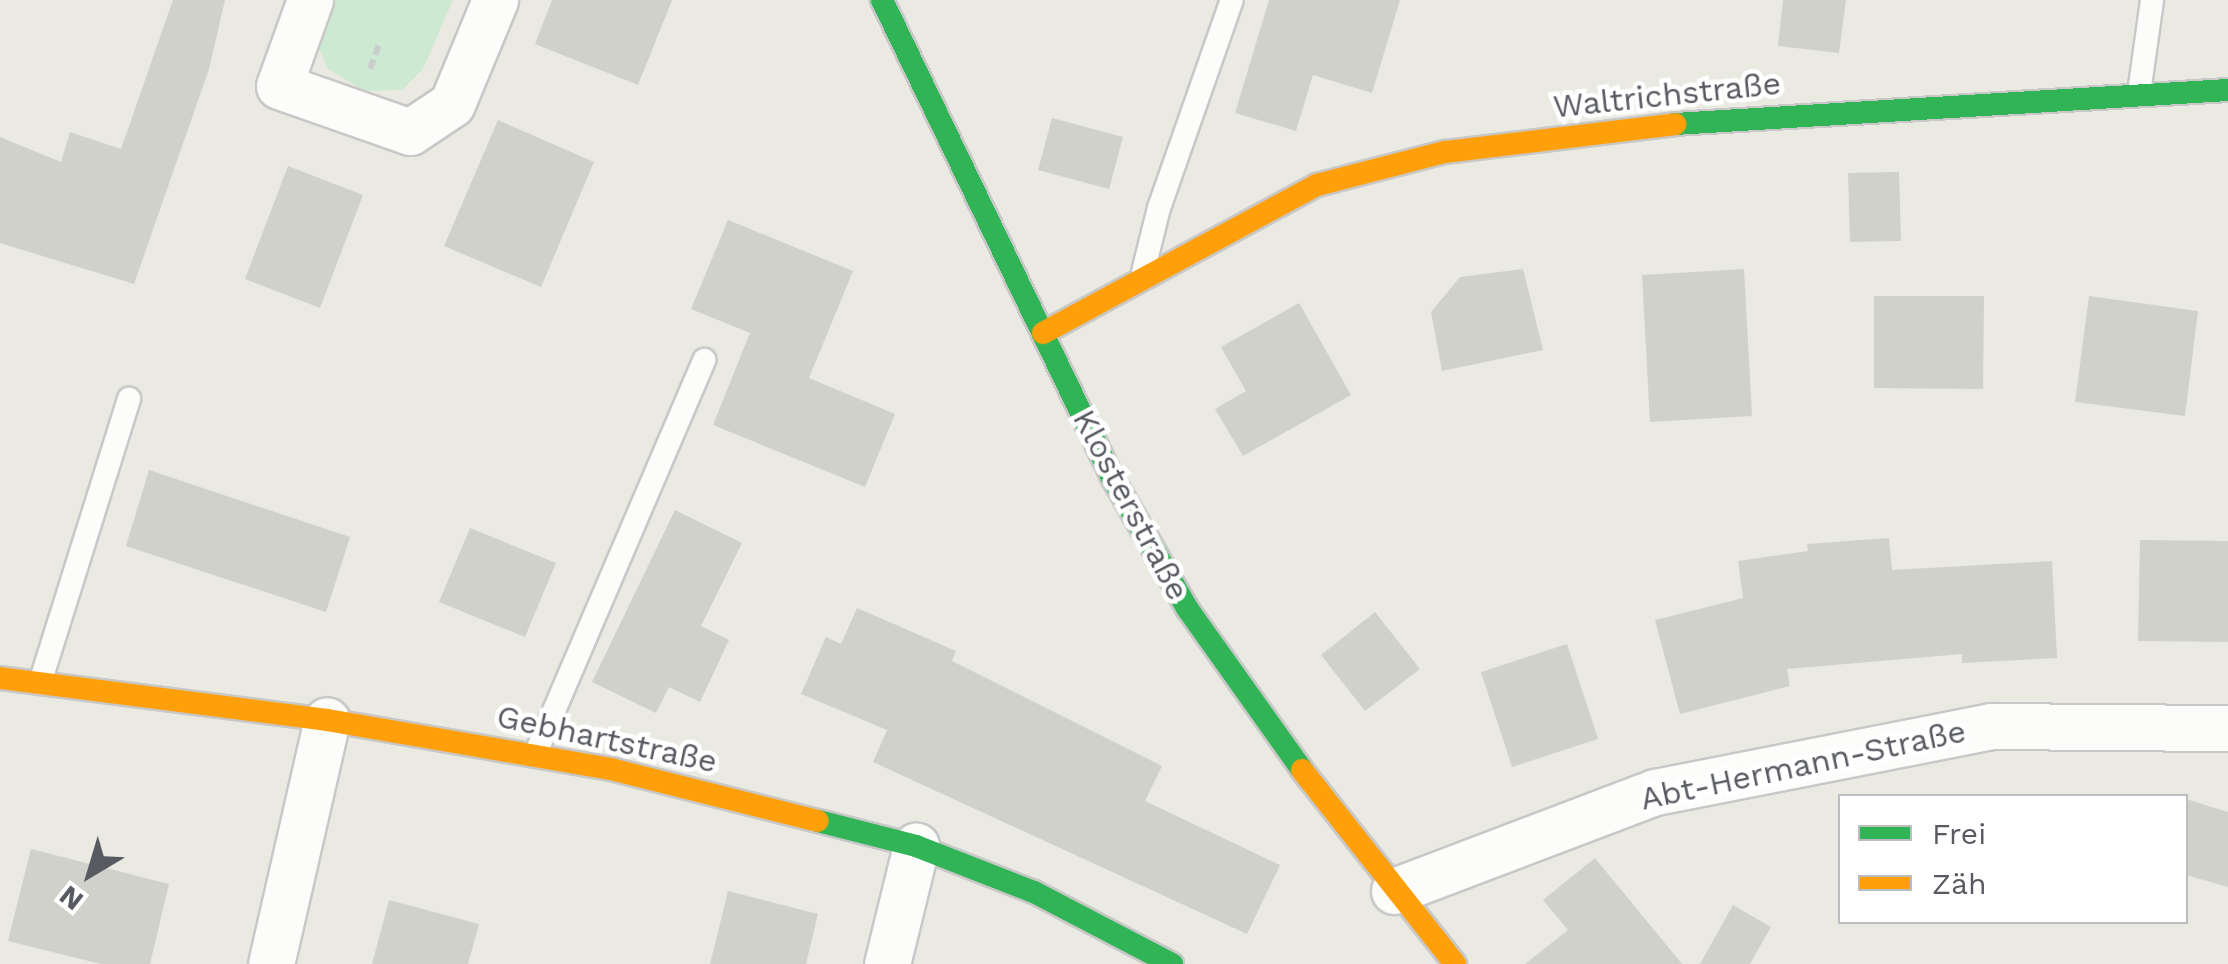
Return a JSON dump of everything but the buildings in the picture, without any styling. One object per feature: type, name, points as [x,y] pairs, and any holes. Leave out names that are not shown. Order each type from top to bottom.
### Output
[{"type":"street","points":[[310,0],[279,86],[410,132],[452,104],[495,0]]},
{"type":"street","name":"Klosterstraße","points":[[882,0],[1112,477],[1187,608],[1394,891],[1454,964]]},
{"type":"street","name":"Waltrichstraße","points":[[1043,333],[1317,185],[1445,152],[1699,122],[2228,90]]},
{"type":"street","name":"Gebhartstraße","points":[[0,678],[326,720],[535,755],[916,846],[1034,892],[1172,964]]},
{"type":"street","points":[[272,964],[326,720]]},
{"type":"street","name":"Abt-Hermann-Straße","points":[[1394,891],[1655,792],[1692,784],[1991,726],[2228,728]]},
{"type":"street","points":[[887,964],[916,846]]},
{"type":"lane","points":[[1142,280],[1159,208],[1232,0]]},
{"type":"lane","points":[[2139,93],[2152,0]]},
{"type":"lane","points":[[535,755],[704,360]]},
{"type":"lane","points":[[40,683],[129,399]]},
{"type":"green space","points":[[327,0],[453,0],[423,69],[402,90],[364,91],[328,69],[314,36]]},
{"type":"traffic: fast","points":[[882,0],[1112,477],[1187,608],[1302,770]]},
{"type":"traffic: fast","points":[[1675,124],[2228,90]]},
{"type":"traffic: fast","points":[[818,821],[916,846],[1034,892],[1172,964]]},
{"type":"traffic: slow","points":[[1043,333],[1317,185],[1445,152],[1675,124]]},
{"type":"traffic: slow","points":[[0,678],[327,720],[611,769],[818,821]]},
{"type":"traffic: slow","points":[[1302,770],[1455,964]]}]
